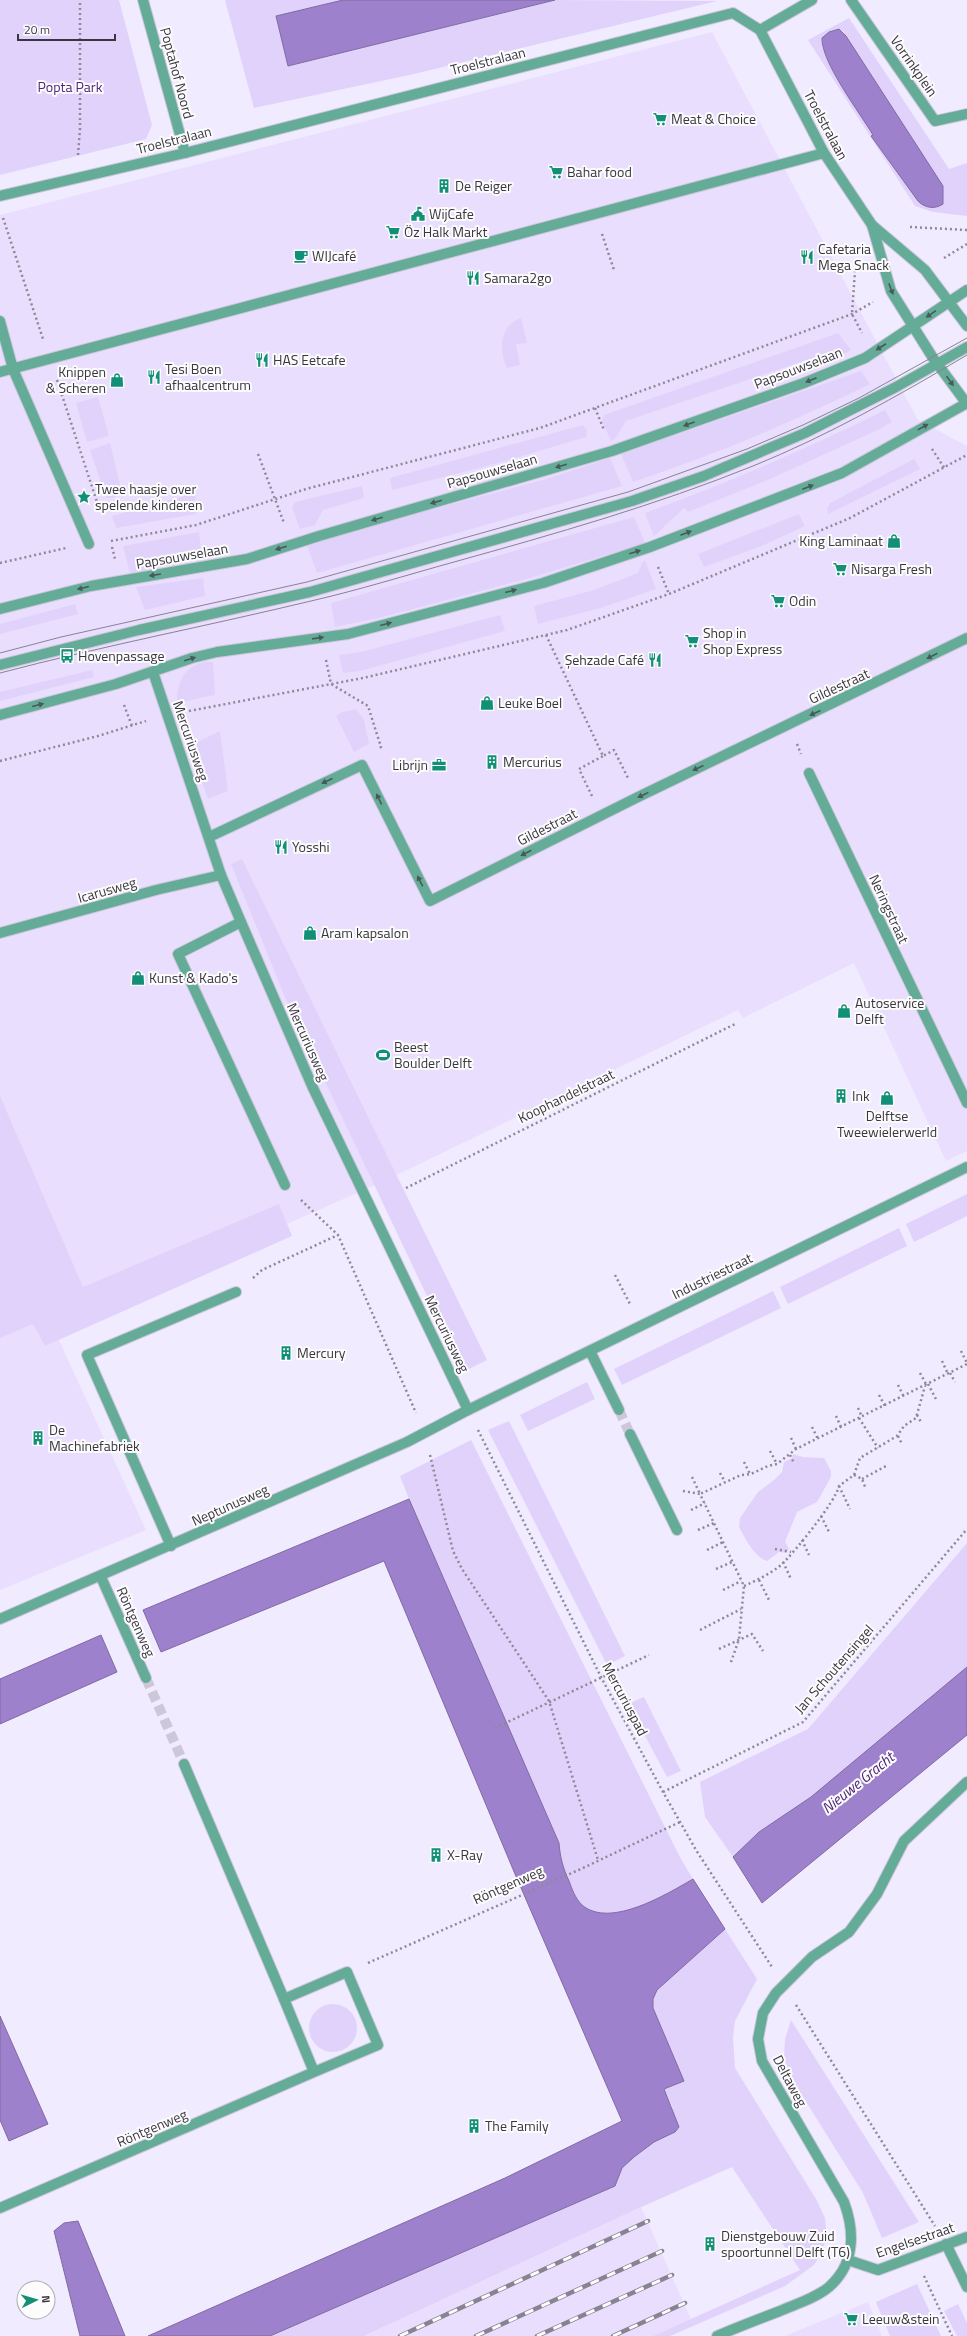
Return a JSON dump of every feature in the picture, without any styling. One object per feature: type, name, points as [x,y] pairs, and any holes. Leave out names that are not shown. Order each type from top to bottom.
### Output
[{"type":"street","name":"Poptahof Noord","points":[[143,0],[185,153]]},
{"type":"street","points":[[760,30],[812,0]]},
{"type":"street","name":"Vorrinkplein","points":[[851,0],[935,121],[967,114]]},
{"type":"street","name":"Troelstralaan","points":[[0,196],[185,153],[733,13],[760,30],[824,153],[872,225],[926,270],[967,326]]},
{"type":"street","points":[[0,372],[824,153]]},
{"type":"street","name":"Troelstralaan","points":[[872,225],[891,291],[938,364],[967,403]]},
{"type":"street","name":"Papsouwselaan","points":[[0,609],[90,586],[247,559],[326,534],[612,451],[804,383],[859,360],[967,290]]},
{"type":"street","points":[[0,321],[13,369],[88,544]]},
{"type":"street","points":[[0,665],[133,632],[310,592],[632,501],[704,476],[757,454],[864,403],[967,347]]},
{"type":"street","points":[[0,715],[86,693],[217,652],[348,634],[543,583],[650,547],[842,473],[967,403]]},
{"type":"street","name":"Gildestraat","points":[[209,837],[362,765],[430,901],[638,797],[967,638]]},
{"type":"street","name":"Mercuriusweg","points":[[154,672],[166,715],[221,875],[313,1088],[468,1410]]},
{"type":"street","name":"Neringstraat","points":[[809,773],[967,1103]]},
{"type":"street","name":"Icarusweg","points":[[0,933],[156,890],[221,875]]},
{"type":"street","points":[[241,922],[178,954],[285,1185]]},
{"type":"street","name":"Industriestraat","points":[[468,1410],[967,1167]]},
{"type":"street","points":[[171,1546],[87,1355],[236,1292]]},
{"type":"street","points":[[590,1351],[619,1410]]},
{"type":"street","name":"Neptunusweg","points":[[0,1619],[101,1577],[425,1433],[468,1410]]},
{"type":"street","points":[[630,1434],[677,1530]]},
{"type":"street","name":"Röntgenweg","points":[[101,1577],[146,1678]]},
{"type":"street","points":[[184,1764],[314,2072]]},
{"type":"street","points":[[784,1985],[812,1957],[849,1932],[877,1894],[904,1841],[967,1782]]},
{"type":"street","points":[[284,1999],[347,1972]]},
{"type":"street","name":"Röntgenweg","points":[[0,2208],[378,2044],[347,1972]]},
{"type":"street","name":"Deltaweg","points":[[717,2336],[813,2297],[829,2287],[848,2260],[852,2244],[851,2221],[844,2202],[762,2061],[758,2039],[764,2013],[784,1985]]},
{"type":"street","name":"Engelsestraat","points":[[848,2260],[878,2270],[967,2237]]},
{"type":"street","points":[[946,2244],[967,2287]]},
{"type":"path","points":[[76,179],[80,129],[80,0]]},
{"type":"path","points":[[595,214],[614,270]]},
{"type":"path","points":[[926,270],[967,244]]},
{"type":"path","name":"Papsouwselaan","points":[[121,581],[110,541],[196,525],[306,489],[540,428],[852,314],[891,291]]},
{"type":"path","points":[[0,761],[98,736],[166,715],[363,678],[546,635],[669,594],[850,518],[967,455]]},
{"type":"path","points":[[962,458],[967,459]]},
{"type":"path","points":[[0,563],[88,544]]},
{"type":"path","points":[[546,635],[603,756]]},
{"type":"path","points":[[789,725],[809,773]]},
{"type":"path","points":[[602,815],[579,768],[614,750],[638,797]]},
{"type":"path","name":"Koophandelstraat","points":[[406,1188],[737,1023]]},
{"type":"path","points":[[285,1185],[338,1235],[425,1433],[453,1551],[462,1569],[549,1701],[598,1860]]},
{"type":"path","points":[[236,1292],[262,1270],[338,1235]]},
{"type":"path","points":[[615,1275],[626,1296]]},
{"type":"path","points":[[680,1491],[700,1494],[741,1475],[751,1474],[768,1466],[777,1464],[796,1449],[904,1397],[926,1384],[967,1364],[962,1351]]},
{"type":"path","points":[[942,1361],[956,1382]]},
{"type":"path","points":[[920,1373],[937,1401]]},
{"type":"path","points":[[838,1486],[854,1475],[860,1458],[898,1435],[916,1415],[926,1384]]},
{"type":"path","points":[[898,1385],[904,1397]]},
{"type":"path","points":[[880,1395],[885,1406]]},
{"type":"path","points":[[858,1408],[862,1417]]},
{"type":"path","name":"Mercuriuspad","points":[[468,1410],[602,1679],[663,1792],[680,1822],[784,1985]]},
{"type":"path","points":[[916,1415],[921,1422]]},
{"type":"path","points":[[836,1416],[841,1427]]},
{"type":"path","points":[[859,1418],[878,1448]]},
{"type":"path","points":[[812,1428],[818,1439]]},
{"type":"path","points":[[898,1435],[902,1444]]},
{"type":"path","points":[[791,1438],[796,1449]]},
{"type":"path","points":[[770,1451],[777,1464]]},
{"type":"path","points":[[790,1455],[794,1463]]},
{"type":"path","points":[[744,1462],[751,1474]]},
{"type":"path","points":[[862,1479],[888,1465]]},
{"type":"path","points":[[720,1473],[725,1482]]},
{"type":"path","points":[[854,1475],[862,1479],[866,1489]]},
{"type":"path","points":[[692,1477],[744,1586],[739,1639],[730,1665]]},
{"type":"path","points":[[838,1486],[850,1509]]},
{"type":"path","points":[[744,1586],[759,1580],[783,1562],[838,1493],[838,1486]]},
{"type":"path","points":[[688,1511],[705,1503]]},
{"type":"path","points":[[821,1516],[830,1532]]},
{"type":"path","points":[[693,1533],[714,1523]]},
{"type":"path","name":"Jan Schoutensingel","points":[[663,1792],[803,1722],[967,1529]]},
{"type":"path","points":[[802,1540],[809,1555]]},
{"type":"path","points":[[707,1550],[723,1542]]},
{"type":"path","points":[[775,1549],[792,1552]]},
{"type":"path","points":[[716,1569],[732,1562]]},
{"type":"path","points":[[783,1562],[791,1580]]},
{"type":"path","points":[[759,1580],[769,1600]]},
{"type":"path","points":[[723,1590],[742,1581]]},
{"type":"path","points":[[700,1630],[741,1609]]},
{"type":"path","points":[[719,1649],[752,1634],[763,1651]]},
{"type":"path","points":[[495,1728],[549,1701],[602,1679],[648,1655]]},
{"type":"path","name":"Röntgenweg","points":[[347,1972],[583,1868],[680,1822]]},
{"type":"path","points":[[784,1985],[946,2244]]},
{"type":"path","points":[[923,2274],[952,2336]]},
{"type":"shaded area","points":[[712,32],[918,420],[967,446],[967,1151],[946,1161],[854,963],[743,1018],[738,1010],[382,1182],[53,1327],[146,1530],[0,1590],[0,215]]},
{"type":"shaded area","points":[[641,2207],[691,2319],[653,2336],[364,2336]]},
{"type":"shaded area","name":"Leeuw&stein","points":[[868,2302],[882,2336],[785,2336]]},
{"type":"green space","name":"Popta Park","points":[[0,0],[119,0],[152,125],[146,139],[0,175]]},
{"type":"green space","points":[[225,0],[343,0],[277,16],[289,66],[555,0],[717,1],[414,74],[254,108]]},
{"type":"green space","points":[[849,18],[949,169],[967,163],[967,216],[933,212],[915,206],[808,40]],"holes":[[[833,30],[843,31],[943,186],[943,204],[936,208],[872,136],[873,135],[827,59],[822,47],[822,38]]]},
{"type":"green space","points":[[521,318],[527,343],[516,344],[520,365],[507,368],[502,353],[503,339],[505,332],[509,327]]},
{"type":"green space","points":[[838,333],[851,350],[842,355],[827,353],[626,421],[615,439],[611,441],[602,421],[604,415]]},
{"type":"green space","points":[[861,371],[870,384],[753,437],[633,482],[621,454]]},
{"type":"green space","points":[[98,397],[109,436],[87,442],[76,403]]},
{"type":"green space","points":[[885,410],[892,422],[880,429],[770,479],[688,512],[684,508],[654,536],[645,513],[766,465]]},
{"type":"green space","points":[[583,425],[587,430],[586,437],[495,464],[392,490],[390,478]]},
{"type":"green space","points":[[110,443],[122,493],[112,498],[106,498],[90,450]]},
{"type":"green space","points":[[610,458],[622,486],[317,573],[307,545],[333,536],[546,479]]},
{"type":"green space","points":[[914,459],[920,469],[828,514],[827,509],[830,503]]},
{"type":"green space","points":[[362,486],[364,498],[323,510],[315,525],[300,529],[292,507],[295,502]]},
{"type":"green space","points":[[195,493],[196,514],[116,528],[112,516]]},
{"type":"green space","points":[[799,514],[805,526],[759,547],[704,567],[698,554]]},
{"type":"green space","points":[[634,517],[645,543],[530,578],[379,618],[335,627],[331,603]]},
{"type":"green space","points":[[199,532],[202,559],[130,573],[123,546]]},
{"type":"green space","points":[[645,560],[656,589],[601,608],[538,624],[534,606],[594,590],[638,573],[642,563]]},
{"type":"green space","points":[[203,578],[205,596],[145,610],[136,587]]},
{"type":"green space","points":[[75,604],[78,614],[0,634],[0,624]]},
{"type":"green space","points":[[500,615],[505,631],[360,671],[343,673],[339,655],[361,652]]},
{"type":"green space","points":[[204,662],[213,662],[215,695],[177,703],[180,682],[186,672]]},
{"type":"green space","points":[[92,670],[94,677],[0,701],[0,692]]},
{"type":"green space","points":[[356,709],[364,720],[369,744],[354,752],[336,716],[342,712]]},
{"type":"green space","points":[[220,731],[228,791],[208,799],[190,746]]},
{"type":"green space","points":[[242,859],[487,1360],[463,1372],[285,997],[231,864]]},
{"type":"green space","points":[[0,1096],[83,1287],[279,1204],[292,1236],[45,1346],[33,1324],[0,1338]]},
{"type":"green space","points":[[967,1194],[967,1216],[914,1242],[906,1224]]},
{"type":"green space","points":[[899,1228],[907,1246],[788,1304],[780,1287]]},
{"type":"green space","points":[[773,1291],[781,1308],[622,1385],[614,1369]]},
{"type":"green space","points":[[587,1382],[595,1399],[528,1431],[520,1415]]},
{"type":"green space","points":[[509,1421],[625,1656],[607,1665],[488,1430]]},
{"type":"green space","points":[[471,1440],[681,1859],[693,1879],[669,1893],[638,1907],[608,1913],[594,1911],[582,1905],[576,1896],[563,1867],[559,1843],[400,1476]]},
{"type":"green space","points":[[793,1454],[803,1457],[824,1458],[831,1471],[831,1477],[817,1502],[797,1512],[785,1542],[789,1549],[786,1553],[779,1552],[767,1561],[758,1556],[747,1542],[739,1527],[740,1518],[758,1492],[782,1472],[784,1462],[792,1458]]},
{"type":"green space","points":[[967,1543],[967,1667],[811,1797],[759,1832],[733,1857],[705,1817],[700,1782],[808,1729]]},
{"type":"green space","points":[[644,1697],[681,1771],[667,1777],[628,1704]]},
{"type":"green space","points":[[725,1929],[757,1979],[735,2021],[733,2037],[735,2068],[816,2199],[825,2218],[827,2237],[820,2256],[814,2265],[785,2286],[670,2336],[653,2336],[800,2270],[732,2167],[639,2208],[364,2336],[270,2336],[615,2186],[621,2170],[632,2156],[638,2151],[675,2132],[672,2106],[664,2089],[684,2081],[653,2008],[653,1999],[657,1990]]},
{"type":"green space","points":[[333,2004],[342,2006],[350,2011],[355,2019],[357,2028],[355,2037],[350,2045],[342,2050],[333,2052],[324,2050],[316,2045],[311,2037],[309,2028],[311,2019],[316,2011],[324,2006]]},
{"type":"green space","points":[[791,2020],[919,2222],[882,2238],[863,2193],[795,2084],[784,2059],[785,2039]]},
{"type":"green space","points":[[917,2284],[941,2336],[890,2336],[876,2302]]},
{"type":"green space","points":[[958,2304],[967,2323],[967,2336],[957,2336],[944,2311]]},
{"type":"water","points":[[343,0],[555,0],[288,66],[276,16]]},
{"type":"water","points":[[839,29],[846,36],[943,186],[943,204],[940,206],[928,207],[924,206],[918,201],[871,136],[873,135],[834,73],[823,48],[822,38],[829,32]]},
{"type":"water","points":[[409,1499],[559,1843],[563,1867],[577,1899],[582,1905],[594,1911],[608,1913],[623,1911],[638,1907],[654,1900],[693,1879],[725,1929],[657,1990],[653,1999],[653,2008],[684,2081],[664,2089],[679,2127],[675,2132],[654,2142],[622,2168],[615,2186],[270,2336],[148,2336],[505,2178],[622,2121],[515,1874],[384,1561],[161,1652],[143,1610]]},
{"type":"water","points":[[101,1635],[117,1672],[0,1724],[0,1679]]},
{"type":"water","name":"Nieuwe Gracht","points":[[967,1667],[967,1735],[762,1903],[733,1857],[759,1832],[811,1797]]},
{"type":"water","points":[[0,2016],[48,2124],[9,2141],[0,2120]]},
{"type":"water","points":[[78,2221],[125,2336],[80,2336],[54,2231],[64,2223]]},
{"type":"tunnel","points":[[619,1410],[630,1434]]},
{"type":"tunnel","points":[[146,1678],[184,1764]]},
{"type":"tram line","points":[[0,653],[61,637],[307,582],[628,492],[747,449],[803,425],[859,398],[967,338]]},
{"type":"tram line","points":[[0,673],[347,592],[530,541],[680,494],[753,466],[835,429],[967,355]]},
{"type":"railway","points":[[400,2336],[648,2221]]},
{"type":"railway","points":[[476,2336],[662,2251]]},
{"type":"railway","points":[[537,2336],[672,2275]]},
{"type":"railway","points":[[613,2336],[685,2303]]},
{"type":"place","name":"Meat & Choice","points":[[660,119]]},
{"type":"place","name":"Bahar food","points":[[556,172]]},
{"type":"place","name":"De Reiger","points":[[444,186]]},
{"type":"place","name":"WijCafe","points":[[418,214]]},
{"type":"place","name":"Öz Halk Markt","points":[[393,232]]},
{"type":"place","name":"WIJcafé","points":[[301,256]]},
{"type":"place","name":"Cafetaria Mega Snack","points":[[807,257]]},
{"type":"place","name":"Samara2go","points":[[473,278]]},
{"type":"place","name":"HAS Eetcafe","points":[[262,360]]},
{"type":"place","name":"Tesi Boen afhaalcentrum","points":[[154,377]]},
{"type":"place","name":"Knippen & Scheren","points":[[117,380]]},
{"type":"place","name":"Twee haasje over spelende kinderen","points":[[84,497]]},
{"type":"place","name":"King Laminaat","points":[[894,541]]},
{"type":"place","name":"Nisarga Fresh","points":[[840,569]]},
{"type":"place","name":"Odin","points":[[778,601]]},
{"type":"place","name":"Shop in Shop Express","points":[[692,641]]},
{"type":"place","name":"Hovenpassage","points":[[67,656]]},
{"type":"place","name":"Şehzade Café","points":[[655,660]]},
{"type":"place","name":"Leuke Boel","points":[[487,703]]},
{"type":"place","name":"Mercurius","points":[[492,762]]},
{"type":"place","name":"Librijn","points":[[439,765]]},
{"type":"place","name":"Yosshi","points":[[281,847]]},
{"type":"place","name":"Aram kapsalon","points":[[310,933]]},
{"type":"place","name":"Kunst & Kado's","points":[[138,978]]},
{"type":"place","name":"Autoservice Delft","points":[[844,1011]]},
{"type":"place","name":"Beest Boulder Delft","points":[[383,1055]]},
{"type":"place","name":"Ink","points":[[841,1096]]},
{"type":"place","name":"Delftse Tweewielerwerld","points":[[887,1098]]},
{"type":"place","name":"Mercury","points":[[286,1353]]},
{"type":"place","name":"De Machinefabriek","points":[[38,1438]]},
{"type":"place","name":"X-Ray","points":[[436,1855]]},
{"type":"place","name":"The Family","points":[[474,2126]]},
{"type":"place","name":"Dienstgebouw Zuid spoortunnel Delft (T6)","points":[[710,2244]]},
{"type":"place","name":"Leeuw&stein","points":[[851,2319]]}]
